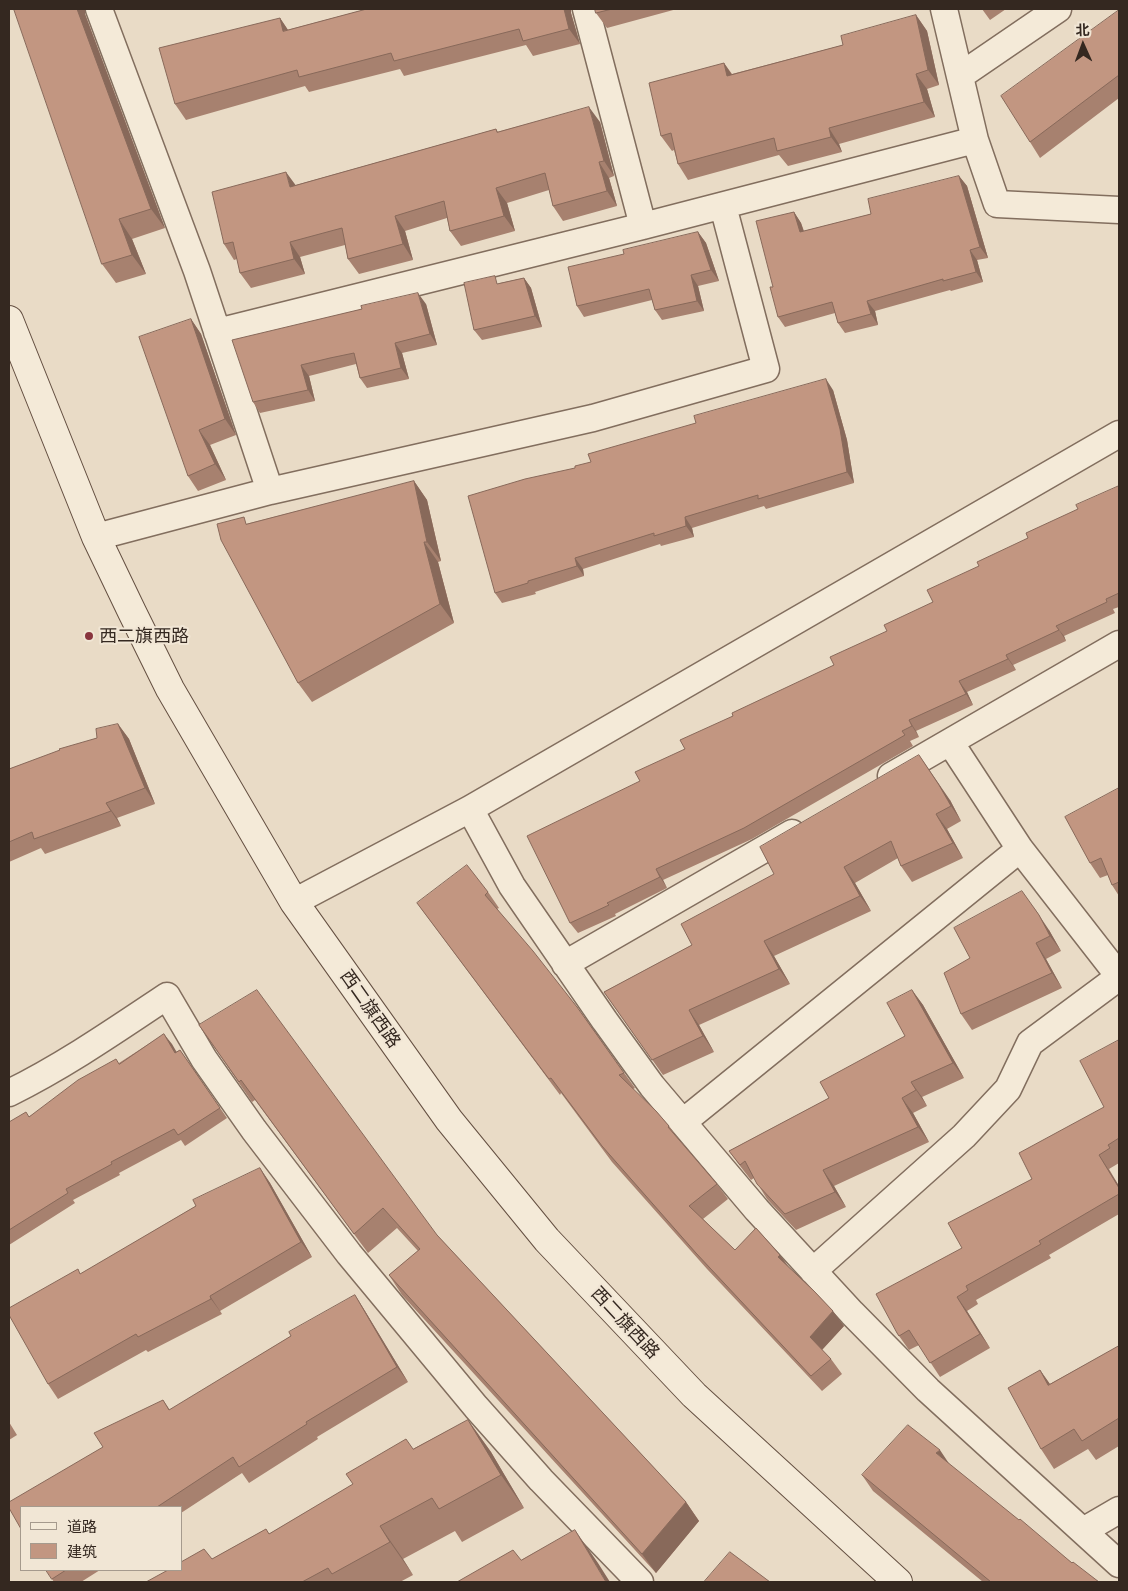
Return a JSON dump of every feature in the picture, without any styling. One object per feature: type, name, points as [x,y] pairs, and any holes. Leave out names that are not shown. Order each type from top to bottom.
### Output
[{"type":"street","points":[[99,9],[197,271],[270,491]]},
{"type":"street","points":[[586,9],[643,226]]},
{"type":"street","points":[[944,9],[976,140],[997,204],[1119,210]]},
{"type":"street","points":[[960,76],[1058,9]]},
{"type":"street","points":[[217,332],[723,206],[976,140]]},
{"type":"street","points":[[96,537],[270,491],[593,418],[766,369],[723,206]]},
{"type":"street","name":"西二旗西路","points":[[9,320],[96,537],[170,689],[294,902],[449,1120],[547,1240],[694,1395],[898,1582]]},
{"type":"street","points":[[294,902],[470,809],[1119,434]]},
{"type":"street","points":[[873,787],[1119,644]]},
{"type":"street","points":[[813,1271],[964,1136],[1008,1089],[1030,1043],[1119,977],[1020,849],[950,742]]},
{"type":"street","points":[[470,809],[512,886],[652,1086],[757,1210],[928,1390],[1119,1564]]},
{"type":"street","points":[[565,964],[813,821]]},
{"type":"street","points":[[683,1122],[1020,849]]},
{"type":"street","points":[[9,1093],[30,1083],[167,996],[204,1059],[254,1130],[349,1254],[476,1407],[541,1480],[640,1582]]},
{"type":"street","points":[[1083,1531],[1119,1510]]},
{"type":"building","points":[[14,9],[77,9],[151,209],[119,219],[132,255],[102,264]]},
{"type":"building","points":[[367,9],[564,9],[569,29],[523,41],[519,29],[394,61],[391,53],[299,77],[297,70],[175,104],[159,48],[280,18],[283,31]]},
{"type":"building","points":[[595,9],[612,9],[596,13]]},
{"type":"building","points":[[1119,10],[1119,75],[1030,142],[1001,96]]},
{"type":"building","points":[[916,15],[928,70],[916,74],[924,102],[829,128],[831,137],[777,151],[774,138],[678,164],[671,133],[661,136],[649,83],[724,63],[727,76],[843,45],[841,36]]},
{"type":"building","points":[[589,107],[604,161],[599,162],[607,191],[553,206],[545,173],[496,188],[504,216],[450,231],[444,201],[395,216],[403,244],[348,259],[342,228],[290,242],[294,259],[240,273],[233,242],[224,244],[212,192],[286,172],[290,187],[496,129],[497,132]]},
{"type":"building","points":[[959,176],[980,247],[970,250],[976,272],[943,281],[943,279],[867,301],[871,314],[838,323],[832,302],[778,317],[770,287],[773,287],[756,221],[794,212],[800,232],[871,214],[868,199]]},
{"type":"building","points":[[698,232],[711,270],[691,275],[697,301],[655,310],[649,289],[577,306],[568,267],[624,254],[623,250]]},
{"type":"building","points":[[495,276],[497,284],[524,278],[535,316],[474,330],[464,283]]},
{"type":"building","points":[[418,293],[430,334],[395,343],[401,368],[360,378],[354,353],[330,358],[301,365],[308,390],[253,402],[232,340],[362,309],[361,306]]},
{"type":"building","points":[[191,319],[225,419],[199,430],[215,464],[188,476],[139,337]]},
{"type":"building","points":[[826,379],[840,429],[847,472],[758,499],[758,495],[685,517],[686,526],[654,536],[654,533],[575,558],[577,566],[495,593],[468,496],[525,479],[575,468],[575,466],[591,462],[588,454],[696,423],[694,416]]},
{"type":"building","points":[[414,481],[427,542],[424,542],[440,604],[298,683],[221,540],[217,524],[244,517],[246,524]]},
{"type":"building","points":[[1119,486],[1119,593],[1106,599],[1107,602],[1056,626],[1059,630],[1006,655],[1008,659],[959,681],[966,694],[909,720],[912,726],[902,731],[905,735],[744,828],[656,869],[660,877],[607,903],[609,905],[570,923],[527,836],[640,781],[635,772],[685,749],[680,740],[733,716],[732,713],[834,665],[830,657],[887,631],[884,625],[933,602],[927,590],[979,566],[977,562],[1028,538],[1026,533],[1078,509],[1076,505]]},
{"type":"building","points":[[118,724],[145,788],[106,803],[111,811],[34,839],[32,832],[9,842],[9,769],[59,749],[97,738],[96,729]]},
{"type":"building","points":[[919,755],[951,806],[936,814],[953,843],[901,866],[891,841],[844,867],[860,896],[764,941],[779,969],[689,1010],[703,1036],[652,1060],[604,992],[692,945],[681,924],[774,874],[760,847]]},
{"type":"building","points":[[1119,788],[1119,882],[1112,885],[1101,858],[1090,863],[1065,817]]},
{"type":"building","points":[[467,865],[488,892],[485,895],[533,951],[577,1007],[624,1073],[619,1075],[656,1111],[717,1184],[689,1206],[735,1250],[756,1228],[780,1255],[778,1257],[833,1311],[810,1337],[831,1359],[811,1376],[696,1253],[602,1146],[551,1078],[549,1079],[417,903]]},
{"type":"building","points":[[1022,891],[1039,915],[1050,936],[1036,943],[1052,973],[961,1014],[944,973],[970,958],[954,928]]},
{"type":"building","points":[[257,990],[437,1235],[686,1502],[642,1554],[389,1275],[420,1249],[383,1208],[354,1234],[241,1080],[239,1082],[199,1025]]},
{"type":"building","points":[[912,990],[953,1063],[911,1082],[916,1090],[902,1098],[918,1127],[823,1170],[835,1192],[785,1214],[757,1184],[745,1161],[740,1165],[729,1151],[829,1098],[820,1082],[905,1036],[887,1003]]},
{"type":"building","points":[[164,1034],[175,1053],[180,1050],[220,1108],[178,1135],[174,1129],[111,1162],[112,1164],[66,1189],[68,1193],[9,1230],[9,1122],[26,1112],[29,1117],[78,1080],[116,1059],[119,1064]]},
{"type":"building","points":[[1119,1040],[1119,1138],[1108,1145],[1110,1148],[1099,1155],[1119,1188],[1119,1194],[1039,1241],[1041,1244],[966,1286],[968,1290],[957,1297],[980,1334],[930,1363],[909,1330],[899,1336],[876,1294],[962,1248],[948,1223],[1032,1179],[1019,1153],[1104,1107],[1080,1061]]},
{"type":"building","points":[[260,1168],[301,1242],[210,1296],[211,1299],[138,1337],[136,1334],[48,1384],[9,1315],[9,1308],[78,1269],[80,1274],[196,1206],[193,1200]]},
{"type":"building","points":[[355,1295],[397,1367],[306,1422],[307,1424],[239,1467],[233,1457],[159,1506],[20,1506],[20,1527],[9,1508],[9,1502],[103,1447],[94,1433],[163,1400],[169,1410],[291,1336],[289,1332]]},
{"type":"building","points":[[1119,1346],[1119,1418],[1082,1441],[1074,1429],[1041,1449],[1008,1388],[1040,1370],[1048,1385]]},
{"type":"building","points":[[468,1420],[501,1475],[439,1509],[432,1498],[380,1526],[390,1542],[332,1574],[328,1568],[302,1582],[146,1582],[166,1571],[182,1571],[182,1561],[204,1549],[212,1559],[266,1529],[269,1534],[353,1484],[346,1474],[406,1439],[413,1449]]},
{"type":"building","points":[[908,1425],[940,1450],[936,1453],[1020,1519],[1072,1563],[1099,1582],[991,1582],[862,1475]]},
{"type":"building","points":[[575,1530],[606,1582],[457,1582],[513,1550],[521,1560]]},
{"type":"building","points":[[730,1552],[770,1582],[704,1582]]},
{"type":"building","points":[[47,1571],[64,1571],[52,1579]]},
{"type":"place","name":"西二旗西路","points":[[89,636]]}]
